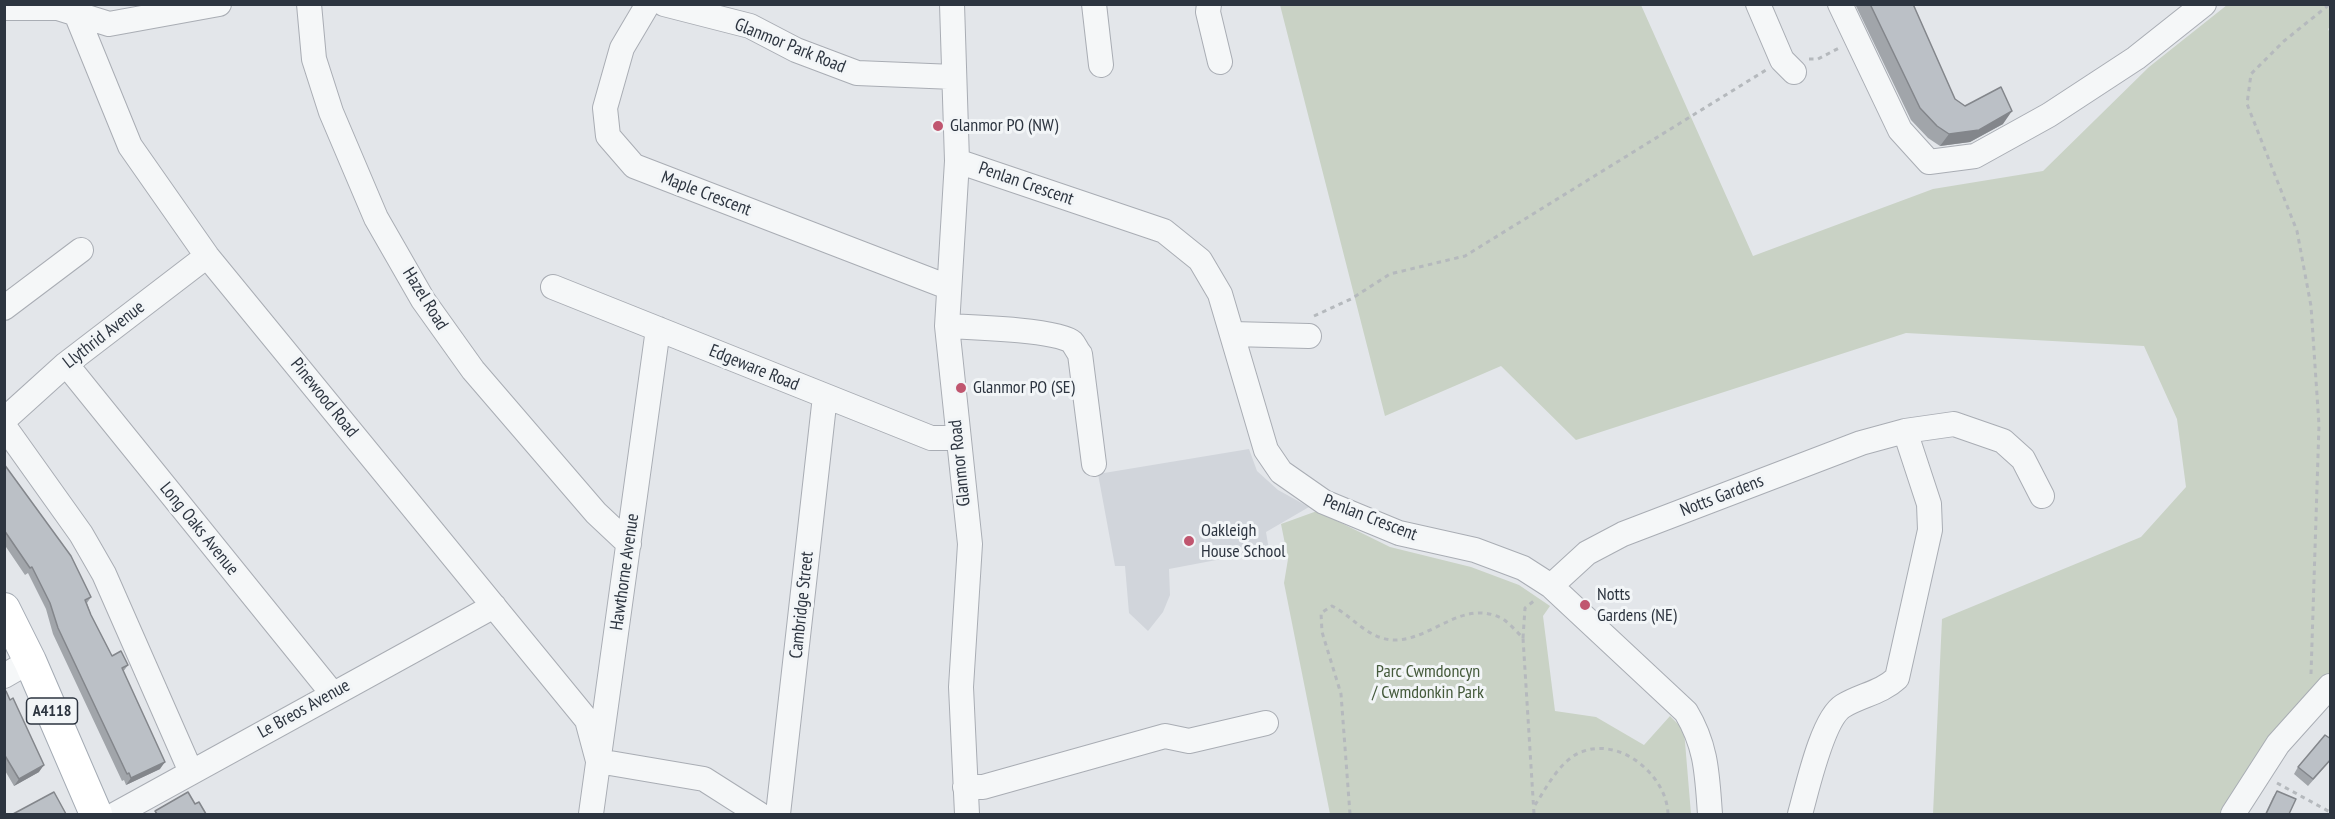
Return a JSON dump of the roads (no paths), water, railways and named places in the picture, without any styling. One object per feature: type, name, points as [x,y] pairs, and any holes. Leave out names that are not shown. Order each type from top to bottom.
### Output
[{"type":"main road","name":"A4118","points":[[4,609],[17,668],[96,814]]},
{"type":"street","points":[[4,8],[58,8],[77,16],[110,24],[219,4]]},
{"type":"street","name":"Hazel Road","points":[[309,4],[314,58],[331,112],[376,218],[423,300],[473,370],[596,513],[629,544]]},
{"type":"street","name":"Maple Crescent","points":[[648,4],[622,48],[605,108],[608,136],[634,166],[948,287]]},
{"type":"street","name":"Glanmor Park Road","points":[[664,4],[751,15],[796,50],[857,73],[954,77]]},
{"type":"street","name":"Glanmor Road","points":[[952,4],[957,161],[947,326],[969,544],[961,687],[967,814]]},
{"type":"street","points":[[1094,4],[1101,65]]},
{"type":"street","points":[[1209,4],[1208,12],[1220,62]]},
{"type":"street","points":[[1758,4],[1788,66]]},
{"type":"street","points":[[1840,4],[1900,130],[1929,162],[1975,156],[2049,115],[2136,58],[2204,4]]},
{"type":"street","name":"Pinewood Road","points":[[77,16],[130,146],[207,256],[587,720],[598,761]]},
{"type":"street","name":"Penlan Crescent","points":[[957,161],[1164,231],[1200,260],[1220,294],[1266,450],[1281,472],[1324,502],[1400,533],[1475,550],[1523,568],[1551,586],[1686,712],[1698,732],[1705,752],[1710,814]]},
{"type":"street","points":[[4,308],[81,250]]},
{"type":"street","name":"Llythrid Avenue","points":[[4,420],[66,364],[207,256]]},
{"type":"street","name":"Edgeware Road","points":[[553,287],[931,438],[957,438]]},
{"type":"street","points":[[947,326],[1031,332],[1058,336],[1071,341],[1080,354],[1094,464]]},
{"type":"street","name":"Hawthorne Avenue","points":[[591,814],[658,329]]},
{"type":"street","points":[[1232,334],[1309,336]]},
{"type":"street","name":"Long Oaks Avenue","points":[[66,364],[332,693]]},
{"type":"street","name":"Cambridge Street","points":[[778,814],[825,396]]},
{"type":"street","name":"Notts Gardens","points":[[1551,586],[1587,553],[1623,534],[1861,443],[1905,431],[1954,424],[2003,441],[2023,459],[2042,496]]},
{"type":"street","points":[[4,426],[81,534],[104,574],[191,772]]},
{"type":"street","points":[[1800,814],[1829,721],[1840,707],[1886,689],[1897,678],[1930,530],[1929,504],[1905,431]]},
{"type":"street","name":"Le Breos Avenue","points":[[116,814],[332,693],[494,606]]},
{"type":"street","points":[[2233,814],[2278,744],[2331,686]]},
{"type":"street","points":[[965,787],[983,787],[1165,736],[1189,741],[1266,723]]},
{"type":"street","points":[[598,761],[704,779],[759,814]]},
{"type":"place","name":"Glanmor PO (NW)","points":[[938,126]]},
{"type":"place","name":"Glanmor PO (SE)","points":[[961,388]]},
{"type":"place","name":"Oakleigh House School","points":[[1189,541]]},
{"type":"place","name":"Notts Gardens (NE)","points":[[1585,605]]},
{"type":"park label","name":"Parc Cwmdoncyn / Cwmdonkin Park","points":[[1428,682]]}]
